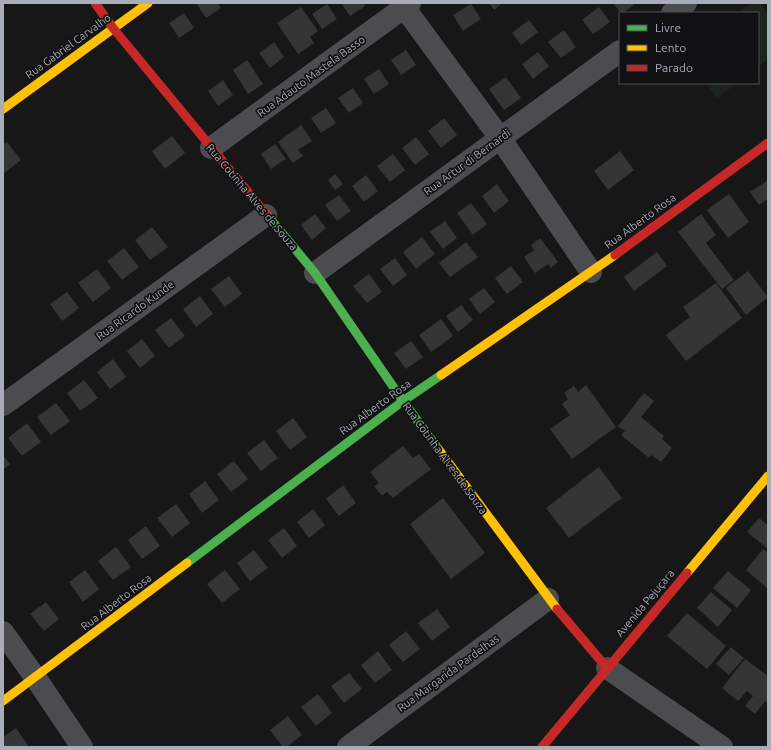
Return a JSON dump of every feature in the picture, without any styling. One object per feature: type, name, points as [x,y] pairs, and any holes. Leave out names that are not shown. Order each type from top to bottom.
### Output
[{"type":"street","name":"Rua Cotinha Alves de Souza","points":[[95,3],[113,28],[315,273],[403,401],[548,599],[607,668],[722,747]]},
{"type":"street","name":"Rua Gabriel Carvalho","points":[[3,109],[148,3]]},
{"type":"street","points":[[673,12],[686,3]]},
{"type":"street","points":[[405,4],[500,138],[591,272]]},
{"type":"street","name":"Rua Adauto Mastela Basso","points":[[211,148],[405,4]]},
{"type":"street","name":"Rua Artur di Bernardi","points":[[315,273],[619,52]]},
{"type":"street","name":"Rua Alberto Rosa","points":[[3,700],[403,401],[591,272],[768,143]]},
{"type":"street","name":"Rua Ricardo Kunde","points":[[3,405],[266,215]]},
{"type":"street","name":"Avenida Pejuçara","points":[[542,747],[768,476]]},
{"type":"street","name":"Rua Margarida Pardelhas","points":[[348,747],[548,599]]},
{"type":"street","points":[[3,632],[82,747]]},
{"type":"shaded area","points":[[751,3],[760,3],[768,14],[768,59],[759,66],[759,12],[739,12]]},
{"type":"shaded area","points":[[707,84],[736,84],[717,98]]},
{"type":"building","points":[[196,3],[218,3],[221,8],[206,18]]},
{"type":"building","points":[[341,3],[363,3],[365,6],[350,16]]},
{"type":"building","points":[[489,3],[503,3],[494,10]]},
{"type":"building","points":[[613,3],[636,3],[624,12],[620,12]]},
{"type":"building","points":[[327,4],[337,19],[322,29],[312,14]]},
{"type":"building","points":[[471,4],[481,19],[463,31],[453,15]]},
{"type":"building","points":[[301,7],[318,31],[310,37],[314,43],[298,54],[277,23]]},
{"type":"building","points":[[599,7],[610,22],[593,34],[582,20]]},
{"type":"building","points":[[184,13],[194,28],[179,38],[169,23]]},
{"type":"building","points":[[529,20],[538,32],[521,45],[512,33]]},
{"type":"building","points":[[564,30],[576,47],[561,58],[548,42]]},
{"type":"building","points":[[274,42],[284,57],[270,68],[259,53]]},
{"type":"building","points":[[406,50],[416,65],[401,75],[391,60]]},
{"type":"building","points":[[538,52],[549,66],[533,79],[522,64]]},
{"type":"building","points":[[247,60],[263,84],[248,94],[233,70]]},
{"type":"building","points":[[379,69],[389,84],[374,94],[364,79]]},
{"type":"building","points":[[506,77],[521,98],[504,110],[489,89]]},
{"type":"building","points":[[223,80],[233,95],[218,106],[208,91]]},
{"type":"building","points":[[353,88],[363,103],[349,113],[338,98]]},
{"type":"building","points":[[326,108],[336,123],[321,133],[311,118]]},
{"type":"building","points":[[444,118],[457,135],[441,148],[428,131]]},
{"type":"building","points":[[301,125],[312,141],[298,150],[303,156],[293,163],[278,142]]},
{"type":"building","points":[[172,136],[185,153],[165,169],[152,151]]},
{"type":"building","points":[[416,137],[429,154],[415,165],[402,148]]},
{"type":"building","points":[[7,142],[21,160],[3,174],[3,144]]},
{"type":"building","points":[[275,144],[286,159],[271,169],[261,154]]},
{"type":"building","points":[[620,151],[634,170],[608,190],[594,171]]},
{"type":"building","points":[[393,154],[405,170],[390,182],[377,166]]},
{"type":"building","points":[[335,174],[343,184],[335,190],[328,180]]},
{"type":"building","points":[[366,175],[378,191],[364,202],[352,186]]},
{"type":"building","points":[[768,180],[768,199],[759,205],[750,192]]},
{"type":"building","points":[[497,184],[509,201],[494,213],[482,196]]},
{"type":"building","points":[[729,194],[749,222],[728,238],[707,210]]},
{"type":"building","points":[[339,195],[351,211],[337,221],[325,205]]},
{"type":"building","points":[[471,203],[487,224],[473,235],[457,213]]},
{"type":"building","points":[[315,214],[326,228],[312,240],[301,225]]},
{"type":"building","points":[[701,214],[716,235],[706,243],[734,280],[722,289],[678,232]]},
{"type":"building","points":[[445,221],[457,238],[443,249],[430,232]]},
{"type":"building","points":[[152,227],[168,247],[150,260],[135,240]]},
{"type":"building","points":[[422,237],[435,254],[416,269],[403,252]]},
{"type":"building","points":[[540,238],[558,262],[551,268],[548,264],[535,273],[524,257],[534,250],[531,245]]},
{"type":"building","points":[[466,242],[478,257],[450,277],[439,263]]},
{"type":"building","points":[[124,248],[139,267],[122,280],[107,261]]},
{"type":"building","points":[[657,252],[667,266],[634,291],[624,277]]},
{"type":"building","points":[[395,258],[407,275],[393,286],[380,269]]},
{"type":"building","points":[[511,266],[523,282],[507,294],[495,278]]},
{"type":"building","points":[[97,269],[111,288],[93,302],[78,283]]},
{"type":"building","points":[[748,271],[768,297],[746,315],[726,288]]},
{"type":"building","points":[[369,274],[382,292],[367,303],[353,286]]},
{"type":"building","points":[[229,276],[242,294],[225,307],[211,289]]},
{"type":"building","points":[[716,283],[742,318],[686,361],[666,335],[690,317],[683,307]]},
{"type":"building","points":[[484,288],[495,302],[480,314],[469,299]]},
{"type":"building","points":[[67,292],[79,308],[62,321],[50,304]]},
{"type":"building","points":[[200,296],[213,314],[196,327],[183,309]]},
{"type":"building","points":[[461,305],[473,320],[458,332],[446,316]]},
{"type":"building","points":[[171,318],[185,336],[169,348],[155,330]]},
{"type":"building","points":[[441,319],[453,336],[431,352],[419,335]]},
{"type":"building","points":[[142,339],[155,356],[140,368],[127,351]]},
{"type":"building","points":[[411,341],[423,357],[406,369],[394,353]]},
{"type":"building","points":[[113,359],[126,377],[110,389],[97,372]]},
{"type":"building","points":[[84,380],[98,398],[80,411],[67,393]]},
{"type":"building","points":[[586,385],[616,427],[572,459],[550,429],[570,415],[562,404],[568,399],[564,393],[574,386],[578,392]]},
{"type":"building","points":[[644,393],[654,401],[641,417],[664,436],[662,439],[672,448],[661,462],[651,455],[649,458],[621,435],[625,431],[618,426]]},
{"type":"building","points":[[56,403],[70,421],[51,435],[37,417]]},
{"type":"building","points":[[293,418],[307,437],[290,450],[276,431]]},
{"type":"building","points":[[27,423],[41,442],[22,456],[8,438]]},
{"type":"building","points":[[264,440],[278,458],[261,471],[247,453]]},
{"type":"building","points":[[403,446],[413,458],[419,454],[431,469],[393,498],[387,492],[382,496],[374,486],[379,483],[370,472]]},
{"type":"building","points":[[3,455],[10,464],[3,470]]},
{"type":"building","points":[[234,461],[248,479],[231,492],[217,474]]},
{"type":"building","points":[[599,467],[622,498],[569,538],[546,508]]},
{"type":"building","points":[[205,481],[219,500],[202,513],[189,494]]},
{"type":"building","points":[[343,485],[356,503],[339,516],[326,499]]},
{"type":"building","points":[[443,498],[485,553],[451,579],[410,524]]},
{"type":"building","points":[[176,504],[190,523],[172,537],[157,518]]},
{"type":"building","points":[[313,509],[325,525],[309,538],[297,522]]},
{"type":"building","points":[[759,518],[768,525],[768,549],[747,532]]},
{"type":"building","points":[[146,526],[160,546],[142,559],[128,540]]},
{"type":"building","points":[[284,528],[297,546],[282,558],[268,540]]},
{"type":"building","points":[[116,547],[131,567],[113,580],[98,561]]},
{"type":"building","points":[[763,549],[768,553],[768,589],[746,570]]},
{"type":"building","points":[[254,550],[268,568],[250,581],[237,563]]},
{"type":"building","points":[[85,570],[99,589],[83,602],[69,582]]},
{"type":"building","points":[[225,570],[240,589],[222,603],[207,584]]},
{"type":"building","points":[[728,571],[751,590],[737,608],[713,588]]},
{"type":"building","points":[[711,592],[732,610],[718,627],[697,608]]},
{"type":"building","points":[[46,602],[59,619],[44,631],[30,614]]},
{"type":"building","points":[[437,609],[450,627],[432,641],[418,623]]},
{"type":"building","points":[[687,613],[726,646],[707,669],[667,636]]},
{"type":"building","points":[[406,631],[420,649],[403,662],[389,645]]},
{"type":"building","points":[[731,647],[744,658],[729,675],[716,664]]},
{"type":"building","points":[[378,651],[392,670],[375,683],[361,665]]},
{"type":"building","points":[[745,659],[768,676],[768,703],[765,701],[755,714],[745,706],[753,696],[747,691],[738,701],[722,688]]},
{"type":"building","points":[[349,673],[362,689],[344,703],[331,686]]},
{"type":"building","points":[[318,694],[332,713],[316,726],[301,707]]},
{"type":"building","points":[[288,716],[302,735],[286,747],[283,747],[270,730]]},
{"type":"building","points":[[16,728],[29,747],[3,747],[3,737]]},
{"type":"traffic: fast","points":[[267,215],[315,273],[403,401],[439,450]]},
{"type":"traffic: fast","points":[[187,563],[403,401],[441,375]]},
{"type":"traffic: slow","points":[[3,109],[148,3]]},
{"type":"traffic: slow","points":[[441,375],[615,255]]},
{"type":"traffic: slow","points":[[439,450],[557,609]]},
{"type":"traffic: slow","points":[[687,573],[768,476]]},
{"type":"traffic: slow","points":[[3,701],[187,563]]},
{"type":"traffic: jam","points":[[95,3],[113,28],[267,215]]},
{"type":"traffic: jam","points":[[615,255],[768,143]]},
{"type":"traffic: jam","points":[[542,747],[687,573]]},
{"type":"traffic: jam","points":[[557,609],[607,668]]}]
